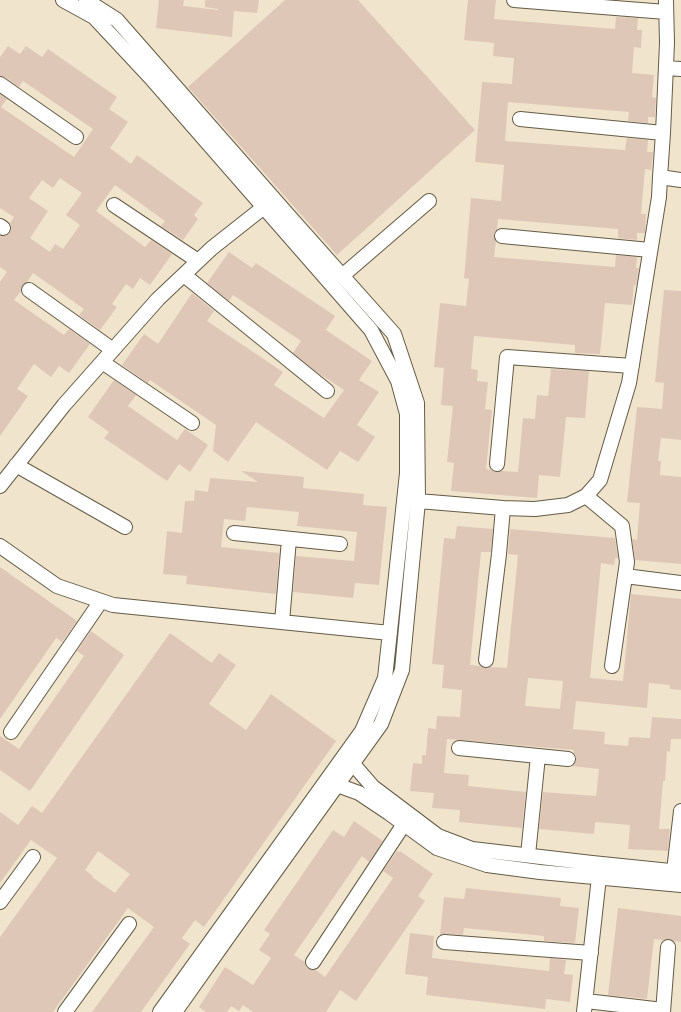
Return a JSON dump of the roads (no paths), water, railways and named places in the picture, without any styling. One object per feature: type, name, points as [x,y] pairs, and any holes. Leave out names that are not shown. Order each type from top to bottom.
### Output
[{"type":"street","points":[[63,0],[94,17],[150,77],[371,330],[398,381],[407,414],[407,473],[385,678],[362,731],[160,1012]]},
{"type":"street","points":[[86,0],[117,20],[394,334],[417,403],[418,501],[402,670],[381,724],[232,930],[175,1012]]},
{"type":"street","points":[[418,501],[535,509],[568,505],[586,496],[600,480],[629,383],[659,197],[667,43],[666,6],[514,0]]},
{"type":"street","points":[[666,68],[681,69]]},
{"type":"street","points":[[0,84],[76,137]]},
{"type":"street","points":[[520,119],[663,133]]},
{"type":"street","points":[[660,177],[681,180]]},
{"type":"street","points":[[342,276],[429,201]]},
{"type":"street","points":[[114,206],[198,261]]},
{"type":"street","points":[[0,486],[9,467],[158,299],[212,248],[264,207]]},
{"type":"street","points":[[502,236],[650,250]]},
{"type":"street","points":[[184,275],[327,391]]},
{"type":"street","points":[[29,290],[113,350]]},
{"type":"street","points":[[497,464],[507,357],[632,366]]},
{"type":"street","points":[[102,362],[192,423]]},
{"type":"street","points":[[9,467],[125,527]]},
{"type":"street","points":[[586,496],[622,526],[627,562],[612,666]]},
{"type":"street","points":[[486,660],[500,554],[503,508]]},
{"type":"street","points":[[234,533],[340,544]]},
{"type":"street","points":[[282,622],[289,539]]},
{"type":"street","points":[[1,549],[56,586],[113,605],[390,633]]},
{"type":"street","points":[[625,576],[681,583]]},
{"type":"street","points":[[11,732],[101,601]]},
{"type":"street","points":[[459,748],[568,759]]},
{"type":"street","points":[[528,855],[538,756]]},
{"type":"street","points":[[353,764],[373,787],[438,836],[472,849],[678,872],[681,810]]},
{"type":"street","points":[[337,785],[359,793],[437,848],[487,865],[540,872],[681,885]]},
{"type":"street","points":[[313,962],[404,824]]},
{"type":"street","points":[[0,902],[34,857]]},
{"type":"street","points":[[599,877],[585,1007],[663,1011],[668,947]]},
{"type":"street","points":[[65,1012],[128,924]]},
{"type":"street","points":[[444,942],[591,953]]}]
